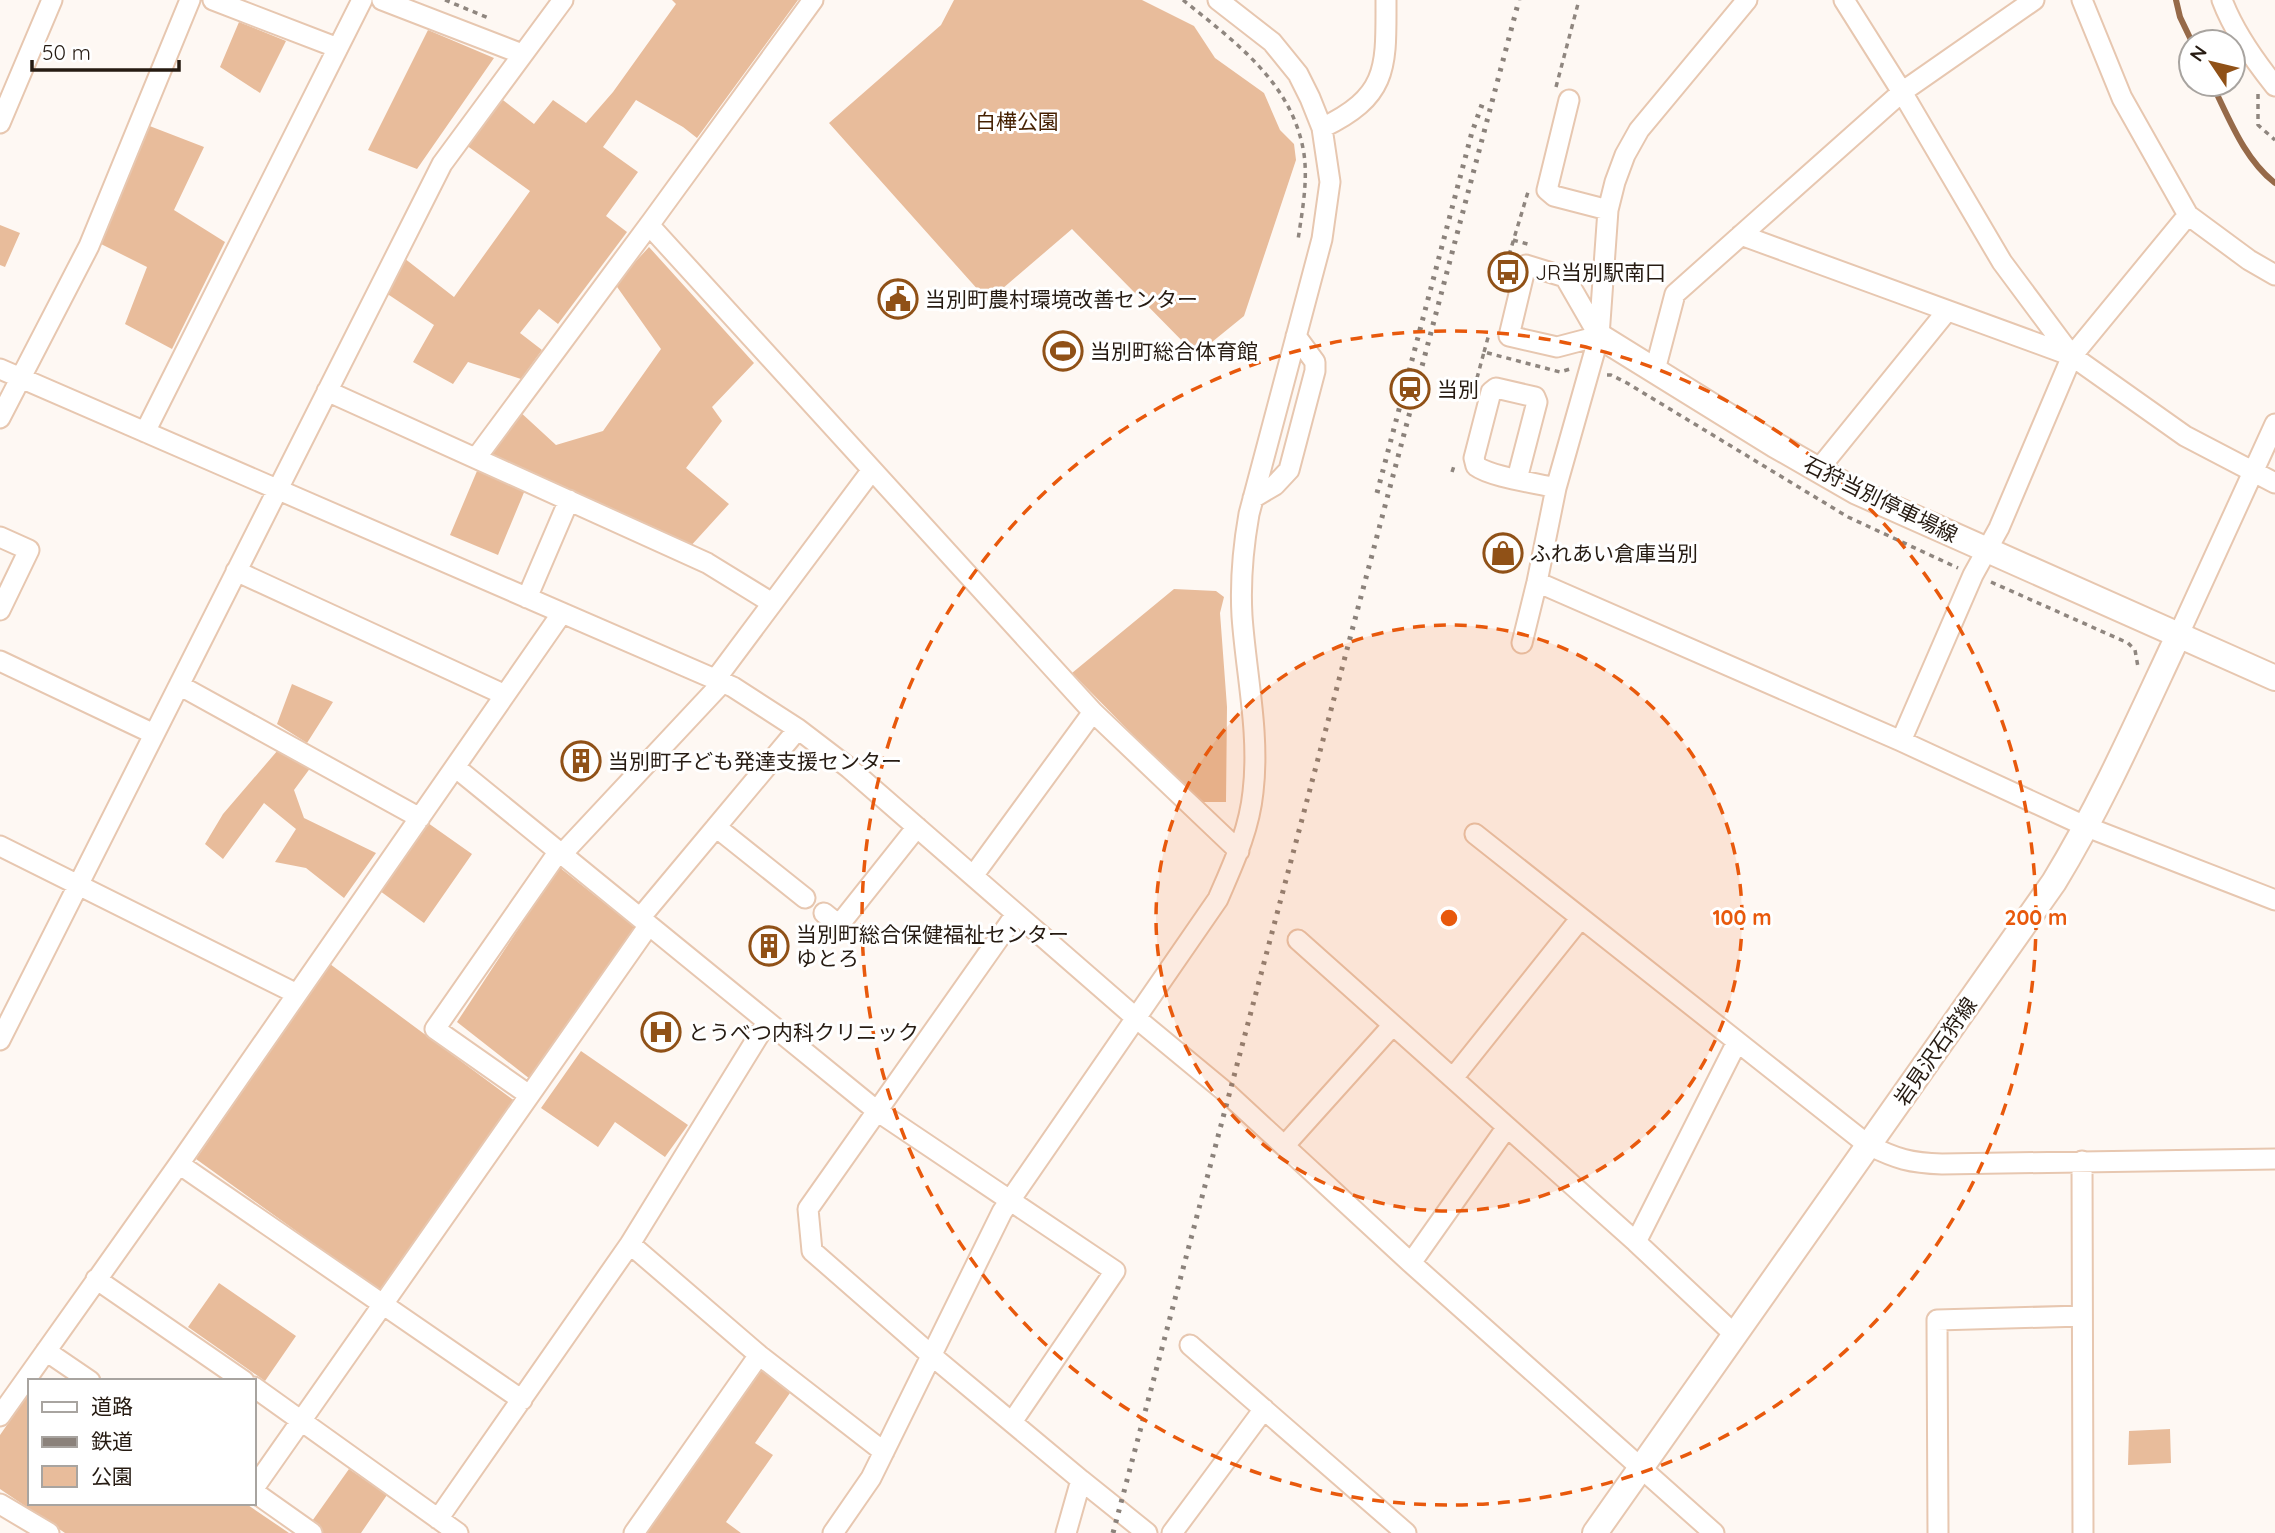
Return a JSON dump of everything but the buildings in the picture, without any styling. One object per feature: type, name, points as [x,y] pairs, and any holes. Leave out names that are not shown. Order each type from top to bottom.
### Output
[{"type":"main road","name":"石狩当別停車場線","points":[[1599,336],[1857,492],[2178,636]]},
{"type":"main road","points":[[2178,636],[2275,678]]},
{"type":"main road","name":"岩見沢石狩線","points":[[1595,1533],[2054,882],[2087,827],[2178,636]]},
{"type":"street","points":[[0,124],[52,0]]},
{"type":"street","points":[[0,418],[89,246],[190,0]]},
{"type":"street","points":[[213,0],[338,48]]},
{"type":"street","points":[[145,432],[362,0]]},
{"type":"street","points":[[382,0],[522,54]]},
{"type":"street","points":[[0,1040],[442,164],[563,0]]},
{"type":"street","points":[[476,458],[813,0]]},
{"type":"street","points":[[833,1533],[871,1478],[1002,1212],[1218,899],[1239,851],[1248,822],[1255,764],[1241,579],[1242,556],[1254,498],[1322,239],[1330,182],[1322,128],[1310,99],[1285,57],[1262,34],[1218,0]]},
{"type":"street","points":[[1322,128],[1346,116],[1360,105],[1378,80],[1386,53],[1385,0]]},
{"type":"street","points":[[1522,643],[1556,488],[1599,336],[1608,210],[1625,155],[1639,130],[1747,0]]},
{"type":"street","points":[[1844,0],[1902,92],[2002,262],[2072,356]]},
{"type":"street","points":[[1655,370],[1675,294],[1902,92],[2034,0]]},
{"type":"street","points":[[2082,0],[2122,98],[2188,215],[2249,261],[2275,275]]},
{"type":"street","points":[[2222,0],[2245,45],[2275,86]]},
{"type":"street","points":[[1569,100],[1547,190],[1554,196],[1608,210]]},
{"type":"street","points":[[1901,741],[1973,575],[1999,528],[2072,356],[2188,215]]},
{"type":"street","points":[[649,225],[1093,712],[1239,851]]},
{"type":"street","points":[[1741,235],[2072,356],[2185,436],[2275,483]]},
{"type":"street","points":[[1526,265],[1565,277],[1599,336],[1557,347],[1509,336],[1526,265]]},
{"type":"street","points":[[1818,470],[1947,311]]},
{"type":"street","points":[[1254,498],[1275,485],[1289,470],[1315,371],[1315,362],[1296,336]]},
{"type":"street","points":[[0,369],[733,687],[798,729],[849,768],[1136,1018],[1228,1094],[1411,1263],[1714,1533]]},
{"type":"street","points":[[1517,479],[1537,402],[1535,397],[1496,388],[1491,392],[1474,458],[1476,466],[1481,470],[1517,479],[1556,488]]},
{"type":"street","points":[[327,391],[707,563],[772,603]]},
{"type":"street","points":[[2178,636],[2275,425]]},
{"type":"street","points":[[529,1095],[435,1029],[560,852],[718,681],[772,603],[872,470]]},
{"type":"street","points":[[527,598],[569,500]]},
{"type":"street","points":[[0,537],[29,550],[0,610]]},
{"type":"street","points":[[236,571],[505,695]]},
{"type":"street","points":[[1537,582],[1901,741],[2087,827],[2275,901]]},
{"type":"street","points":[[0,1416],[179,1164],[562,613]]},
{"type":"street","points":[[0,661],[154,734]]},
{"type":"street","points":[[178,685],[420,818]]},
{"type":"street","points":[[973,876],[1093,712]]},
{"type":"street","points":[[256,1487],[529,1095],[645,922],[716,827],[798,729]]},
{"type":"street","points":[[455,767],[877,1111],[1115,1271],[1012,1422]]},
{"type":"street","points":[[716,827],[805,898]]},
{"type":"street","points":[[824,913],[839,925],[917,827]]},
{"type":"street","points":[[1475,834],[1868,1145],[1911,1163],[2082,1161],[2273,1154]]},
{"type":"street","points":[[0,846],[297,994]]},
{"type":"street","points":[[1016,914],[808,1209],[812,1251],[932,1355],[1147,1533]]},
{"type":"street","points":[[1453,1078],[1580,919]]},
{"type":"street","points":[[1298,940],[1636,1242],[1734,1334]]},
{"type":"street","points":[[439,1519],[630,1244],[767,1022]]},
{"type":"street","points":[[1285,1145],[1393,1025]]},
{"type":"street","points":[[1636,1242],[1737,1042]]},
{"type":"street","points":[[1411,1263],[1507,1127]]},
{"type":"street","points":[[2082,1161],[2083,1533]]},
{"type":"street","points":[[179,1164],[522,1400]]},
{"type":"street","points":[[630,1244],[759,1354],[884,1452]]},
{"type":"street","points":[[96,1279],[241,1379]]},
{"type":"street","points":[[1938,1533],[1937,1320],[2082,1316]]},
{"type":"street","points":[[1190,1345],[1406,1533]]},
{"type":"street","points":[[46,1351],[87,1379]]},
{"type":"street","points":[[634,1533],[759,1354]]},
{"type":"street","points":[[256,1388],[458,1533]]},
{"type":"street","points":[[1172,1533],[1264,1409]]},
{"type":"street","points":[[1066,1533],[1081,1480]]},
{"type":"street","points":[[256,1491],[312,1533]]},
{"type":"street","points":[[0,1504],[49,1533]]},
{"type":"path","points":[[445,0],[495,21]]},
{"type":"path","points":[[1183,0],[1250,54],[1277,86],[1295,120],[1304,155],[1305,195],[1298,240]]},
{"type":"path","points":[[2252,85],[2258,95],[2258,125],[2275,140]]},
{"type":"green space","points":[[672,0],[798,0],[697,138],[636,100],[603,147],[638,172],[606,216],[627,232],[558,324],[539,309],[520,333],[542,350],[521,379],[468,362],[453,384],[413,362],[434,325],[386,293],[404,258],[454,297],[530,191],[466,145],[499,97],[534,124],[553,100],[586,123],[613,92],[676,4]]},
{"type":"green space","name":"白樺公園","points":[[954,0],[1142,0],[1194,26],[1215,58],[1264,93],[1280,130],[1294,144],[1296,160],[1244,316],[1196,355],[1072,229],[988,301],[829,123],[941,25]]},
{"type":"green space","points":[[239,22],[286,41],[260,93],[220,67]]},
{"type":"green space","points":[[428,30],[494,58],[417,169],[368,150]]},
{"type":"green space","points":[[147,125],[204,147],[174,210],[225,242],[172,349],[125,324],[147,267],[99,243]]},
{"type":"green space","points":[[0,225],[20,233],[5,267],[0,265]]},
{"type":"green space","points":[[649,247],[754,363],[712,407],[722,421],[686,468],[729,504],[688,549],[490,456],[518,410],[556,445],[603,431],[661,349],[615,284]]},
{"type":"green space","points":[[477,471],[525,490],[498,555],[450,535]]},
{"type":"green space","points":[[1174,589],[1216,591],[1224,597],[1220,613],[1227,707],[1226,802],[1199,802],[1072,673]]},
{"type":"green space","points":[[292,684],[333,702],[307,743],[277,724]]},
{"type":"green space","points":[[278,750],[311,767],[294,790],[304,818],[376,853],[344,898],[306,868],[275,862],[296,829],[264,803],[223,859],[205,844],[223,814]]},
{"type":"green space","points":[[428,823],[472,854],[424,923],[380,891]]},
{"type":"green space","points":[[559,867],[636,928],[530,1079],[457,1022]]},
{"type":"green space","points":[[330,964],[516,1102],[381,1292],[196,1159]]},
{"type":"green space","points":[[581,1051],[688,1125],[665,1157],[615,1122],[598,1147],[541,1108]]},
{"type":"green space","points":[[219,1283],[296,1336],[265,1381],[188,1327]]},
{"type":"green space","points":[[758,1366],[792,1390],[755,1443],[773,1455],[726,1522],[741,1533],[640,1533]]},
{"type":"green space","points":[[28,1395],[28,1505],[248,1505],[289,1533],[65,1533],[0,1489],[0,1435]]},
{"type":"green space","points":[[2170,1429],[2171,1463],[2128,1465],[2129,1431]]},
{"type":"green space","points":[[349,1469],[387,1495],[361,1533],[323,1533],[310,1524]]},
{"type":"waterway","points":[[2176,0],[2185,28]]},
{"type":"waterway","points":[[2219,98],[2246,150],[2275,183]]},
{"type":"railway","points":[[1113,1533],[1519,0]]},
{"type":"railway","points":[[1377,493],[1472,132],[1483,102]]},
{"type":"place","name":"JR当別駅南口","points":[[1508,272]]},
{"type":"place","name":"当別町農村環境改善センター","points":[[898,299]]},
{"type":"place","name":"当別町総合体育館","points":[[1063,351]]},
{"type":"place","name":"当別","points":[[1410,389]]},
{"type":"place","name":"ふれあい倉庫当別","points":[[1503,553]]},
{"type":"place","name":"当別町子ども発達支援センター","points":[[581,761]]},
{"type":"place","name":"当別町総合保健福祉センター ゆとろ","points":[[769,946]]},
{"type":"place","name":"とうべつ内科クリニック","points":[[661,1032]]}]
